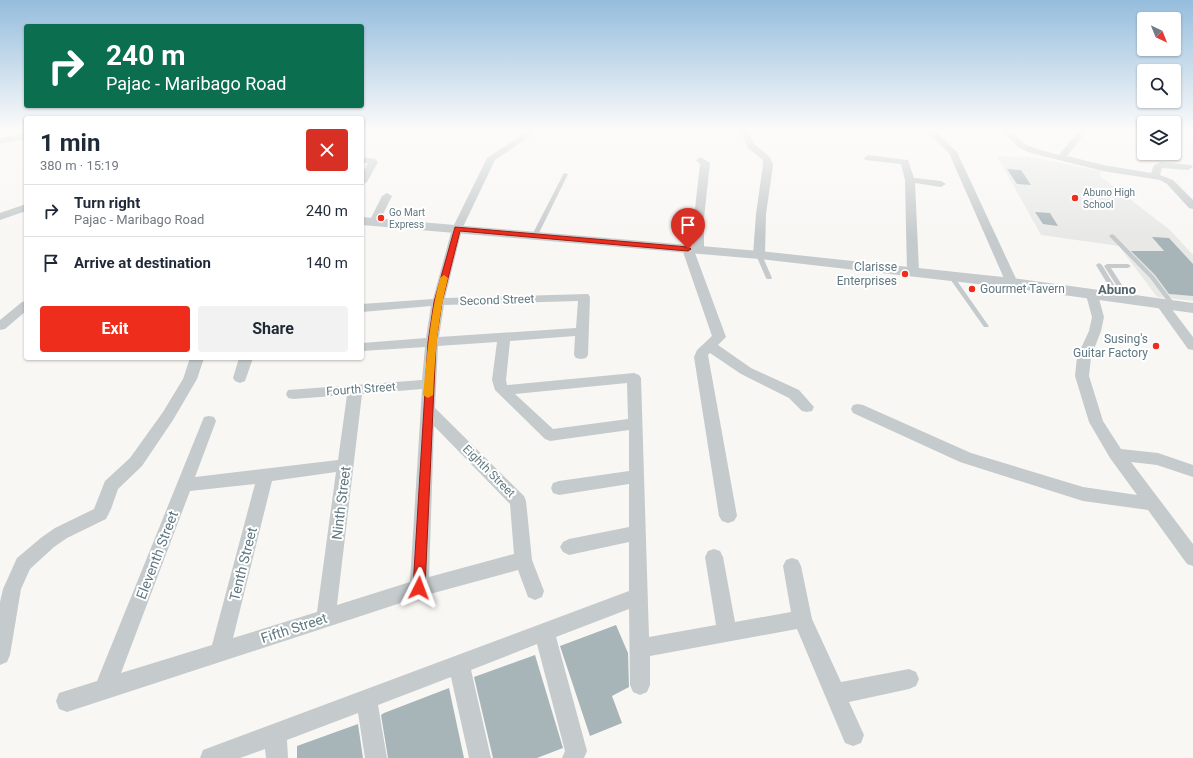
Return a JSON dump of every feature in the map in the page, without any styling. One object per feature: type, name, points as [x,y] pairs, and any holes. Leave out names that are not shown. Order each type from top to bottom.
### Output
[{"type":"street","points":[[364,178],[371,166]]},
{"type":"street","points":[[419,588],[427,409],[432,342],[438,302],[457,229],[487,166]]},
{"type":"street","points":[[705,166],[699,218],[693,249],[719,337],[702,353],[701,357],[728,516]]},
{"type":"street","points":[[760,255],[761,214],[768,166]]},
{"type":"street","points":[[906,166],[910,180],[913,271]]},
{"type":"street","points":[[959,166],[1012,283]]},
{"type":"street","points":[[1097,166],[1156,175],[1170,182],[1193,206]]},
{"type":"street","points":[[1156,175],[1158,166]]},
{"type":"street","points":[[1179,166],[1188,167]]},
{"type":"street","points":[[910,180],[941,184]]},
{"type":"street","points":[[368,221],[387,196]]},
{"type":"street","points":[[0,217],[24,208]]},
{"type":"street","points":[[368,221],[760,255],[913,271],[1012,283],[1092,295],[1166,303],[1193,308]]},
{"type":"street","points":[[1092,295],[1098,317],[1095,331],[1084,357],[1082,376],[1096,422],[1116,454],[1151,504],[1193,558]]},
{"type":"street","name":"Second Street","points":[[364,308],[438,302],[584,297],[581,332]]},
{"type":"street","points":[[1166,303],[1193,346]]},
{"type":"street","points":[[0,326],[24,308]]},
{"type":"street","points":[[364,347],[581,332],[581,355]]},
{"type":"street","points":[[504,337],[499,380],[502,390],[550,435],[636,424]]},
{"type":"street","points":[[710,346],[746,371],[794,394],[807,407]]},
{"type":"street","points":[[0,655],[12,588],[23,564],[48,542],[61,533],[100,514],[103,510],[111,486],[136,462],[168,416],[190,379],[195,360]]},
{"type":"street","points":[[240,378],[245,360]]},
{"type":"street","points":[[502,390],[634,378],[640,685]]},
{"type":"street","name":"Fourth Street","points":[[293,394],[429,384]]},
{"type":"street","name":"Ninth Street","points":[[326,617],[355,389]]},
{"type":"street","name":"Eighth Street","points":[[427,409],[518,501],[523,560],[535,591]]},
{"type":"street","points":[[858,409],[966,458],[1083,494],[1151,504]]},
{"type":"street","name":"Eleventh Street","points":[[105,688],[209,421]]},
{"type":"street","points":[[1116,454],[1158,459],[1193,471]]},
{"type":"street","points":[[184,484],[265,476],[345,465]]},
{"type":"street","name":"Tenth Street","points":[[220,651],[265,476]]},
{"type":"street","points":[[559,488],[637,476]]},
{"type":"street","points":[[569,547],[638,533]]},
{"type":"street","points":[[714,557],[727,633]]},
{"type":"street","name":"Fifth Street","points":[[67,701],[419,588],[523,560]]},
{"type":"street","points":[[792,566],[802,619],[853,735]]},
{"type":"street","points":[[211,758],[639,596]]},
{"type":"street","points":[[640,648],[802,619]]},
{"type":"street","points":[[544,631],[576,751],[573,758]]},
{"type":"street","points":[[459,664],[480,758]]},
{"type":"street","points":[[835,694],[909,680]]},
{"type":"street","points":[[366,699],[376,758]]},
{"type":"street","points":[[275,733],[277,758]]},
{"type":"lane","points":[[535,235],[566,174]]},
{"type":"lane","points":[[1112,236],[1152,277],[1166,303]]},
{"type":"lane","points":[[760,255],[769,278]]},
{"type":"lane","points":[[1099,265],[1124,298]]},
{"type":"lane","points":[[1124,298],[1106,266],[1128,266]]},
{"type":"lane","points":[[952,276],[986,326]]},
{"type":"shaded area","name":"Abuno High School","points":[[1003,166],[1077,166],[1101,171],[1100,176],[1170,230],[1193,255],[1193,301],[1157,297],[1119,246],[1041,235]]},
{"type":"building","points":[[1007,169],[1021,170],[1031,185],[1017,184]]},
{"type":"building","points":[[1035,212],[1050,213],[1058,226],[1043,224]]},
{"type":"building","points":[[1152,237],[1169,238],[1193,264],[1193,296],[1169,294],[1155,275],[1131,251],[1164,251]]},
{"type":"building","points":[[616,625],[628,653],[629,687],[612,696],[622,723],[590,736],[560,646]]},
{"type":"building","points":[[535,655],[563,748],[537,758],[493,758],[474,677]]},
{"type":"building","points":[[449,688],[464,758],[388,758],[381,715]]},
{"type":"building","points":[[358,724],[363,758],[297,758],[297,746]]},
{"type":"slow traffic","points":[[428,395],[432,342],[438,302],[444,278]]},
{"type":"place","name":"Abuno High School","points":[[1075,198]]},
{"type":"place","name":"Go Mart Express","points":[[381,218]]},
{"type":"place","name":"Clarisse Enterprises","points":[[905,274]]},
{"type":"place","name":"Gourmet Tavern","points":[[972,289]]},
{"type":"place","name":"Susing's Guitar Factory","points":[[1156,346]]},
{"type":"district","name":"Abuno","points":[[1117,289]]},
{"type":"route","points":[[419,588],[432,342],[438,302],[457,229],[688,249]]}]
